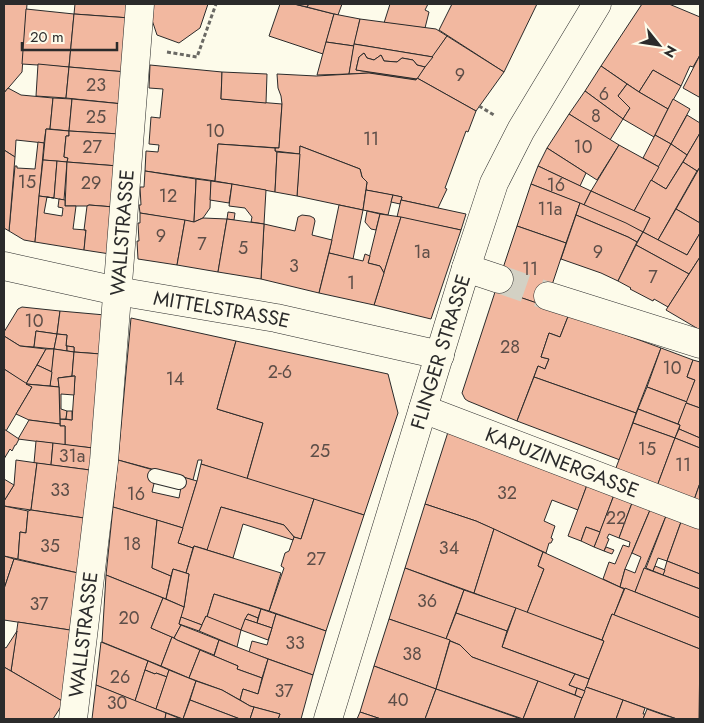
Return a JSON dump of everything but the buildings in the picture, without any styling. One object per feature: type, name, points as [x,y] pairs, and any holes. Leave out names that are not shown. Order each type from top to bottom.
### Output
[{"type":"street","name":"WALLSTRASSE","points":[[73,719],[110,464],[117,290],[140,4]]},
{"type":"street","name":"FLINGER STRASSE","points":[[328,719],[466,268],[494,184],[521,130],[597,4]]},
{"type":"street","name":"MITTELSTRASSE","points":[[4,268],[276,318],[440,355]]},
{"type":"street","points":[[466,268],[499,279]]},
{"type":"street","points":[[548,296],[700,344]]},
{"type":"street","name":"KAPUZINERGASSE","points":[[423,409],[700,515]]},
{"type":"lane","points":[[155,476],[179,482]]},
{"type":"path","points":[[137,47],[197,57],[216,4]]},
{"type":"tunnel","points":[[499,279],[548,296]]}]
